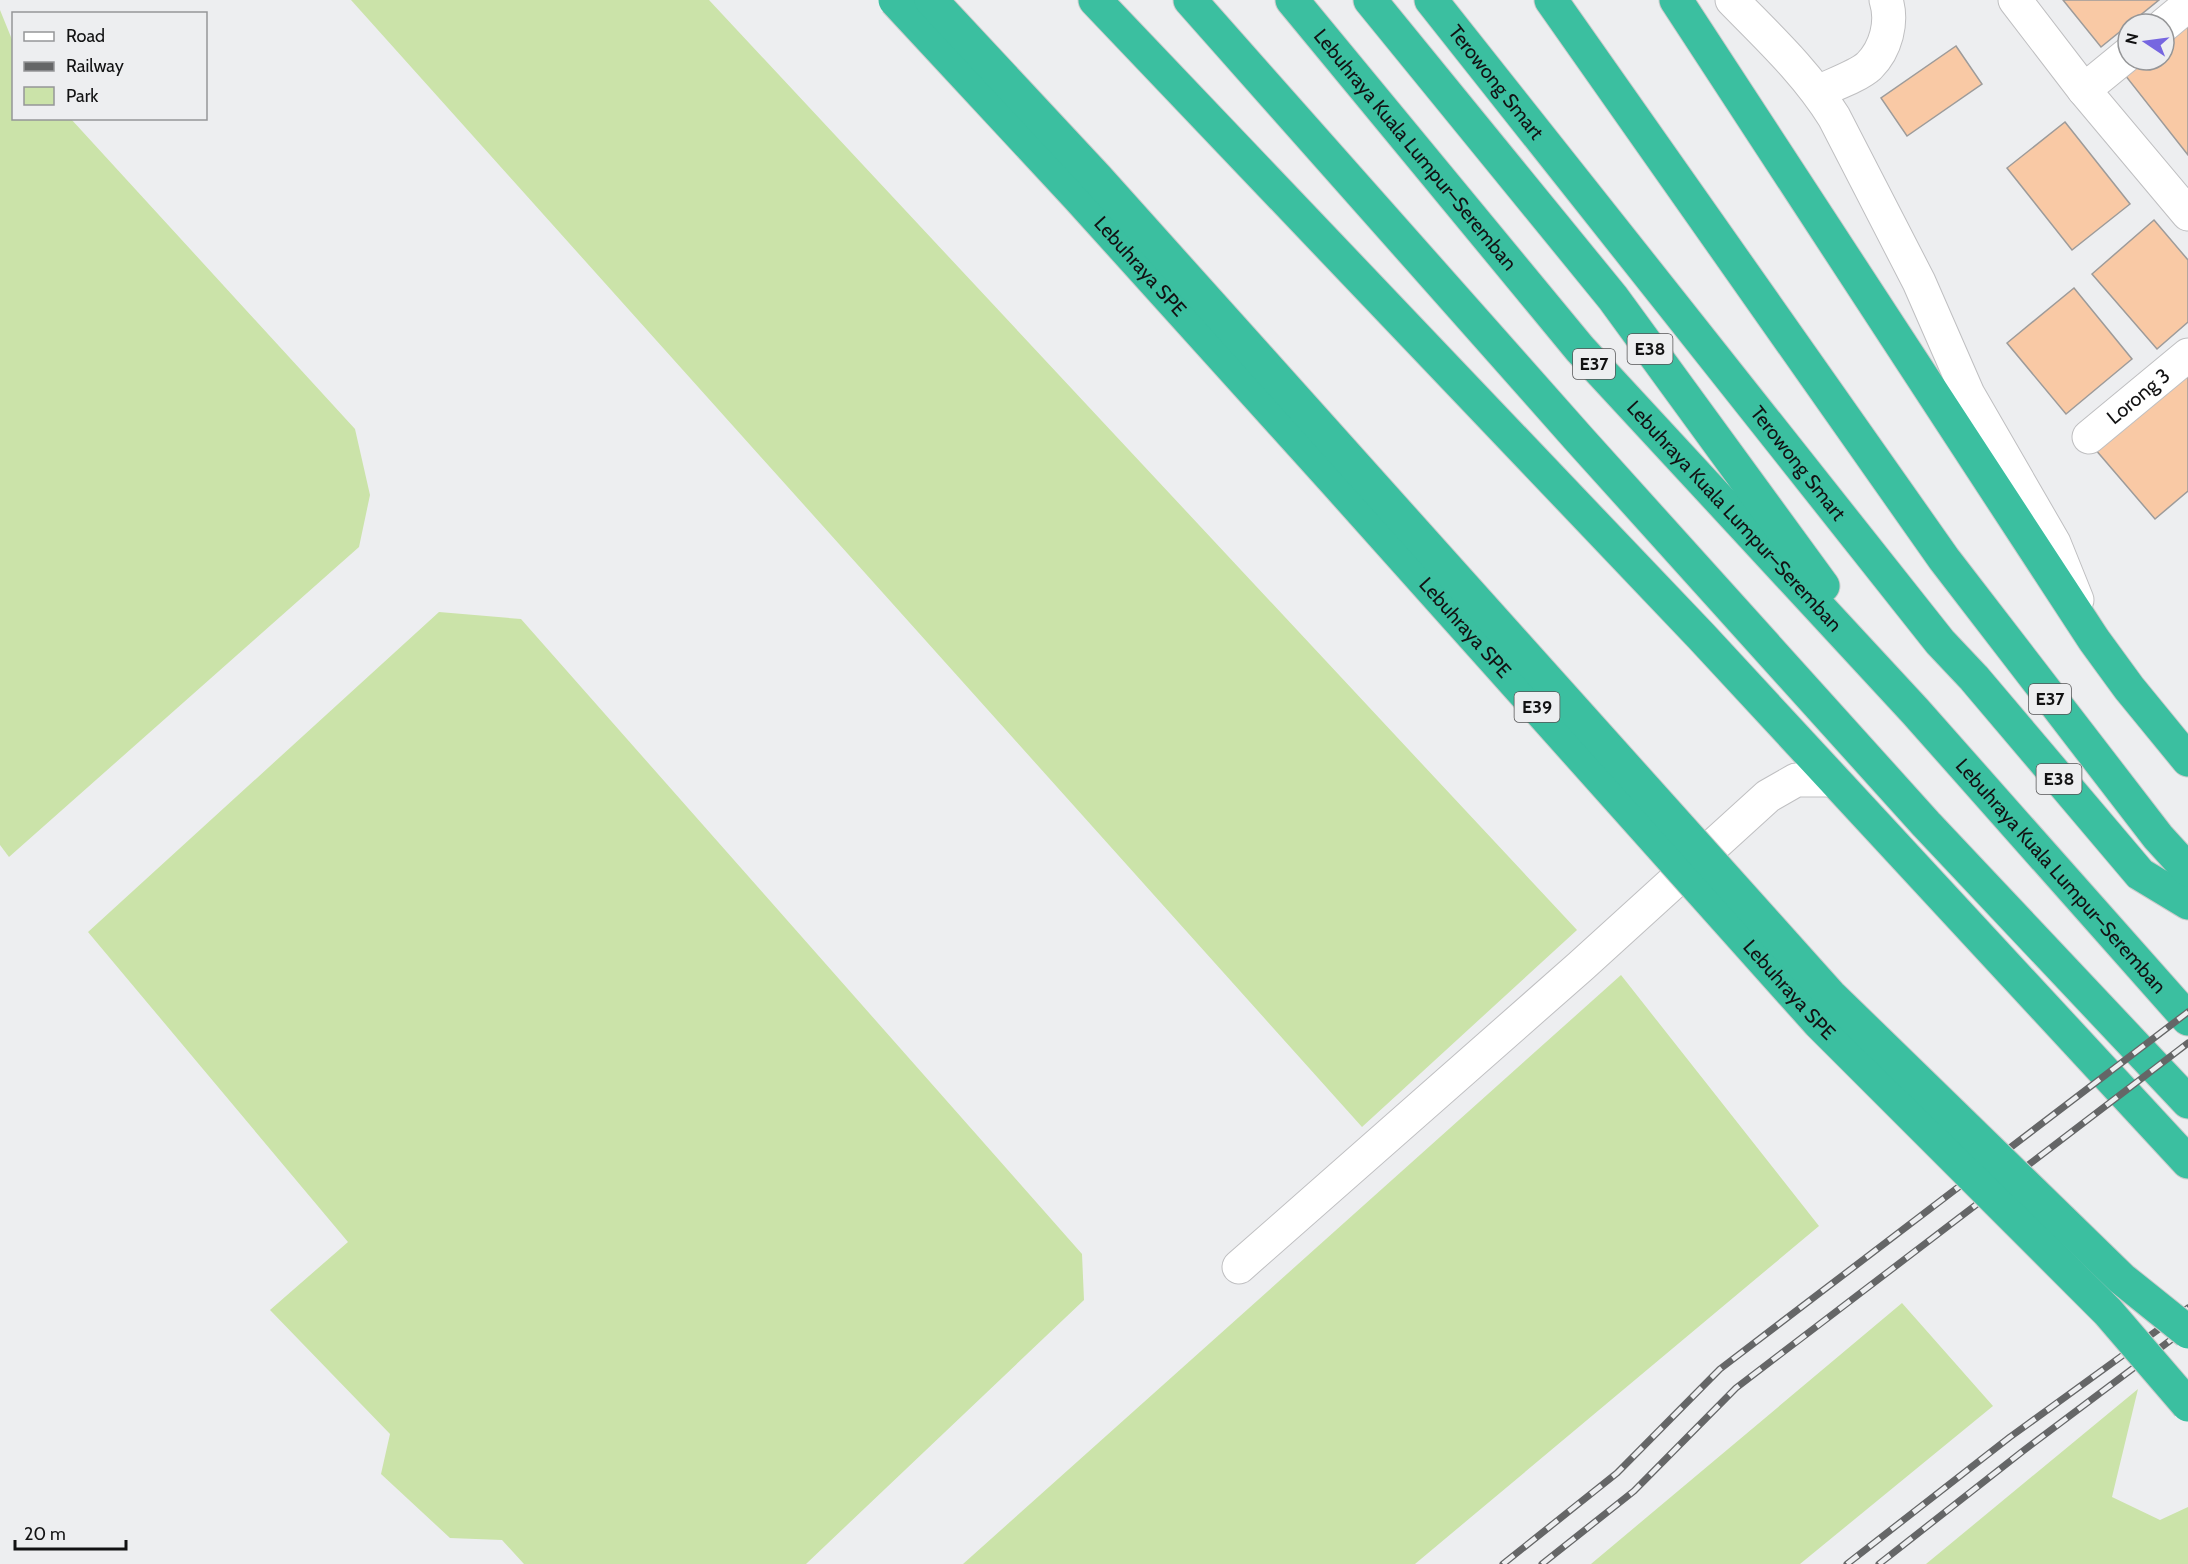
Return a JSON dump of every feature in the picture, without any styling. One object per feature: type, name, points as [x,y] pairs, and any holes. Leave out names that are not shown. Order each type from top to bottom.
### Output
[{"type":"highway","name":"Lebuhraya SPE","points":[[895,0],[1078,197],[1819,1023],[2108,1312],[2188,1405]]},
{"type":"highway","name":"Lebuhraya SPE","points":[[931,0],[1097,178],[1830,994],[2122,1279],[2188,1332]]},
{"type":"highway","points":[[1095,0],[1677,610],[2188,1162]]},
{"type":"highway","points":[[1190,0],[1579,439],[1926,824],[2188,1102]]},
{"type":"highway","name":"Lebuhraya Kuala Lumpur–Seremban","points":[[1292,0],[1580,349],[1915,711],[2188,1019]]},
{"type":"highway","name":"E38","points":[[1370,0],[1613,298],[1915,711]]},
{"type":"highway","name":"Terowong Smart","points":[[1431,0],[1940,642],[1974,678],[2140,874],[2188,903]]},
{"type":"highway","name":"E37","points":[[1551,0],[1944,559],[2158,837],[2188,870]]},
{"type":"highway","points":[[1676,0],[2094,640],[2129,688],[2188,760]]},
{"type":"highway","points":[[2158,837],[2188,850]]},
{"type":"street","points":[[1732,0],[1800,69],[1834,117],[1919,282],[1968,393],[2054,543],[2094,640]]},
{"type":"street","points":[[1818,92],[1868,67],[1879,53],[1887,35],[1890,13],[1886,0]]},
{"type":"street","points":[[2015,0],[2084,90],[2188,214]]},
{"type":"street","points":[[2176,14],[2188,5]]},
{"type":"street","points":[[2084,90],[2116,64]]},
{"type":"street","name":"Lorong 3","points":[[2089,437],[2188,355]]},
{"type":"street","points":[[1239,1267],[1581,966],[1768,796],[1796,780],[1834,780]]},
{"type":"green space","points":[[351,0],[709,0],[1577,930],[1362,1127]]},
{"type":"green space","points":[[0,10],[12,40],[12,120],[72,120],[355,429],[370,495],[359,547],[9,857],[0,845]]},
{"type":"green space","points":[[439,612],[521,619],[1082,1254],[1084,1300],[806,1564],[524,1564],[502,1540],[450,1538],[381,1474],[390,1434],[270,1310],[348,1242],[88,932]]},
{"type":"green space","points":[[1621,975],[1819,1226],[1415,1564],[963,1564]]},
{"type":"green space","points":[[1902,1303],[1993,1406],[1800,1564],[1591,1564]]},
{"type":"green space","points":[[2138,1389],[2112,1497],[2160,1520],[2188,1507],[2188,1564],[1926,1564]]},
{"type":"building","points":[[2063,0],[2159,0],[2144,12],[2116,12],[2116,35],[2101,47]]},
{"type":"building","points":[[2188,17],[2188,155],[2123,72],[2176,72],[2176,26]]},
{"type":"building","points":[[1956,46],[1982,84],[1907,136],[1881,98]]},
{"type":"building","points":[[2065,122],[2130,204],[2072,250],[2007,168]]},
{"type":"building","points":[[2154,220],[2188,260],[2188,322],[2157,349],[2092,274]]},
{"type":"building","points":[[2074,288],[2132,359],[2066,414],[2007,343]]},
{"type":"building","points":[[2188,369],[2188,491],[2155,519],[2095,449]]},
{"type":"railway","points":[[1503,1564],[1617,1473],[1720,1369],[2188,1012]]},
{"type":"railway","points":[[1542,1564],[1634,1491],[1736,1388],[2188,1043]]},
{"type":"railway","points":[[1847,1564],[2010,1437],[2188,1308]]},
{"type":"railway","points":[[1879,1564],[2023,1451],[2188,1327]]}]
